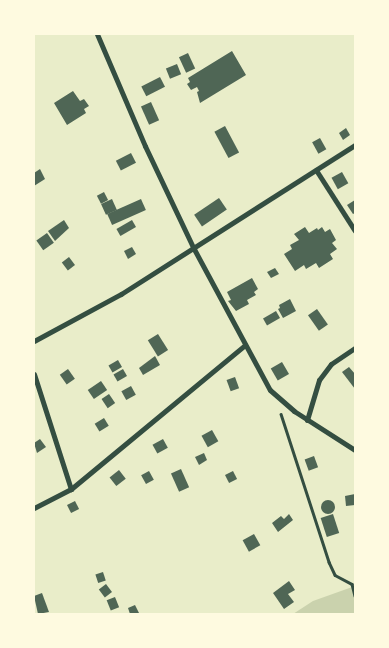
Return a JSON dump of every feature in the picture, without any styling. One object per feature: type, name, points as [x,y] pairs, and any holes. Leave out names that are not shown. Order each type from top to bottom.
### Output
[{"type":"street","points":[[97,34],[145,146],[194,250],[270,390],[308,420],[355,450]]},
{"type":"street","points":[[34,341],[122,294],[194,250],[355,145]]},
{"type":"street","points":[[316,170],[355,231]]},
{"type":"street","points":[[34,508],[71,489],[244,345]]},
{"type":"street","points":[[308,420],[319,380],[331,364],[355,348]]},
{"type":"street","points":[[34,374],[71,489]]},
{"type":"path","points":[[278,408],[329,562],[336,574],[352,584],[355,596]]},
{"type":"green space","points":[[355,586],[355,614],[293,614],[313,601]]},
{"type":"building","points":[[232,51],[246,75],[200,103],[197,92],[199,91],[197,87],[191,90],[187,84],[190,82],[188,78]]},
{"type":"building","points":[[188,53],[195,68],[186,73],[179,57]]},
{"type":"building","points":[[177,64],[181,74],[170,79],[166,68]]},
{"type":"building","points":[[160,77],[165,87],[146,96],[141,87]]},
{"type":"building","points":[[73,91],[80,101],[84,99],[89,106],[84,109],[86,113],[67,125],[54,103]]},
{"type":"building","points":[[151,102],[159,120],[149,125],[141,106]]},
{"type":"building","points":[[225,126],[239,152],[228,158],[214,132]]},
{"type":"building","points":[[346,128],[350,135],[343,140],[339,133]]},
{"type":"building","points":[[320,138],[326,149],[318,154],[312,142]]},
{"type":"building","points":[[131,153],[136,163],[121,171],[116,161]]},
{"type":"building","points":[[40,169],[45,179],[34,186],[34,173]]},
{"type":"building","points":[[342,172],[348,183],[338,189],[332,178]]},
{"type":"building","points":[[104,192],[108,200],[101,204],[97,196]]},
{"type":"building","points":[[219,198],[227,210],[202,226],[194,215]]},
{"type":"building","points":[[112,199],[117,210],[106,215],[101,204]]},
{"type":"building","points":[[141,199],[146,210],[112,225],[107,214]]},
{"type":"building","points":[[355,200],[355,213],[353,214],[347,205]]},
{"type":"building","points":[[64,220],[69,228],[55,241],[48,231]]},
{"type":"building","points":[[132,220],[136,227],[120,236],[116,229]]},
{"type":"building","points":[[305,227],[309,233],[322,227],[325,232],[330,229],[336,240],[332,243],[337,249],[330,254],[333,259],[319,268],[316,263],[306,269],[304,265],[295,271],[284,254],[292,249],[290,245],[299,240],[294,234]]},
{"type":"building","points":[[47,233],[54,243],[43,250],[36,240]]},
{"type":"building","points":[[132,247],[136,254],[128,259],[124,251]]},
{"type":"building","points":[[69,257],[75,265],[68,270],[62,262]]},
{"type":"building","points":[[275,268],[279,274],[271,278],[267,272]]},
{"type":"building","points":[[252,278],[258,289],[254,292],[256,295],[247,300],[249,304],[236,311],[228,301],[231,300],[227,292]]},
{"type":"building","points":[[290,299],[296,311],[283,318],[278,309],[280,308],[279,305]]},
{"type":"building","points":[[317,309],[328,325],[319,331],[308,315]]},
{"type":"building","points":[[276,311],[280,318],[267,325],[263,318]]},
{"type":"building","points":[[158,334],[168,350],[158,356],[148,340]]},
{"type":"building","points":[[155,356],[160,365],[143,375],[139,368]]},
{"type":"building","points":[[118,360],[122,367],[112,372],[108,366]]},
{"type":"building","points":[[282,362],[289,374],[278,381],[271,368]]},
{"type":"building","points":[[349,367],[355,374],[355,389],[342,372]]},
{"type":"building","points":[[68,369],[75,379],[67,385],[60,375]]},
{"type":"building","points":[[123,369],[127,376],[117,381],[113,374]]},
{"type":"building","points":[[235,377],[239,388],[231,391],[227,380]]},
{"type":"building","points":[[101,381],[107,390],[94,399],[88,390]]},
{"type":"building","points":[[131,386],[136,395],[126,400],[121,391]]},
{"type":"building","points":[[109,394],[115,403],[108,408],[102,399]]},
{"type":"building","points":[[104,418],[109,426],[99,431],[95,424]]},
{"type":"building","points":[[212,430],[218,441],[208,447],[202,436]]},
{"type":"building","points":[[40,439],[46,447],[37,453],[34,443]]},
{"type":"building","points":[[163,439],[168,448],[157,454],[153,445]]},
{"type":"building","points":[[204,453],[207,460],[199,465],[195,457]]},
{"type":"building","points":[[314,456],[318,467],[309,471],[305,459]]},
{"type":"building","points":[[181,469],[189,487],[179,492],[171,473]]},
{"type":"building","points":[[119,470],[126,479],[116,486],[110,477]]},
{"type":"building","points":[[149,471],[154,480],[146,484],[141,475]]},
{"type":"building","points":[[233,471],[237,479],[229,483],[225,475]]},
{"type":"building","points":[[355,494],[355,505],[346,506],[345,496]]},
{"type":"building","points":[[328,500],[333,502],[335,507],[333,512],[328,514],[323,512],[321,507],[323,502]]},
{"type":"building","points":[[75,501],[79,509],[71,513],[67,505]]},
{"type":"building","points":[[289,514],[293,520],[278,532],[272,523],[281,516],[284,519]]},
{"type":"building","points":[[333,514],[339,533],[327,537],[321,518]]},
{"type":"building","points":[[254,534],[260,545],[249,552],[243,540]]},
{"type":"building","points":[[103,572],[106,581],[98,583],[95,574]]},
{"type":"building","points":[[289,581],[295,590],[288,594],[294,602],[284,609],[273,593]]},
{"type":"building","points":[[106,584],[112,592],[105,597],[99,589]]},
{"type":"building","points":[[42,593],[49,612],[38,614],[34,596]]},
{"type":"building","points":[[115,597],[119,607],[111,611],[107,600]]},
{"type":"building","points":[[135,605],[139,613],[130,614],[128,608]]}]
